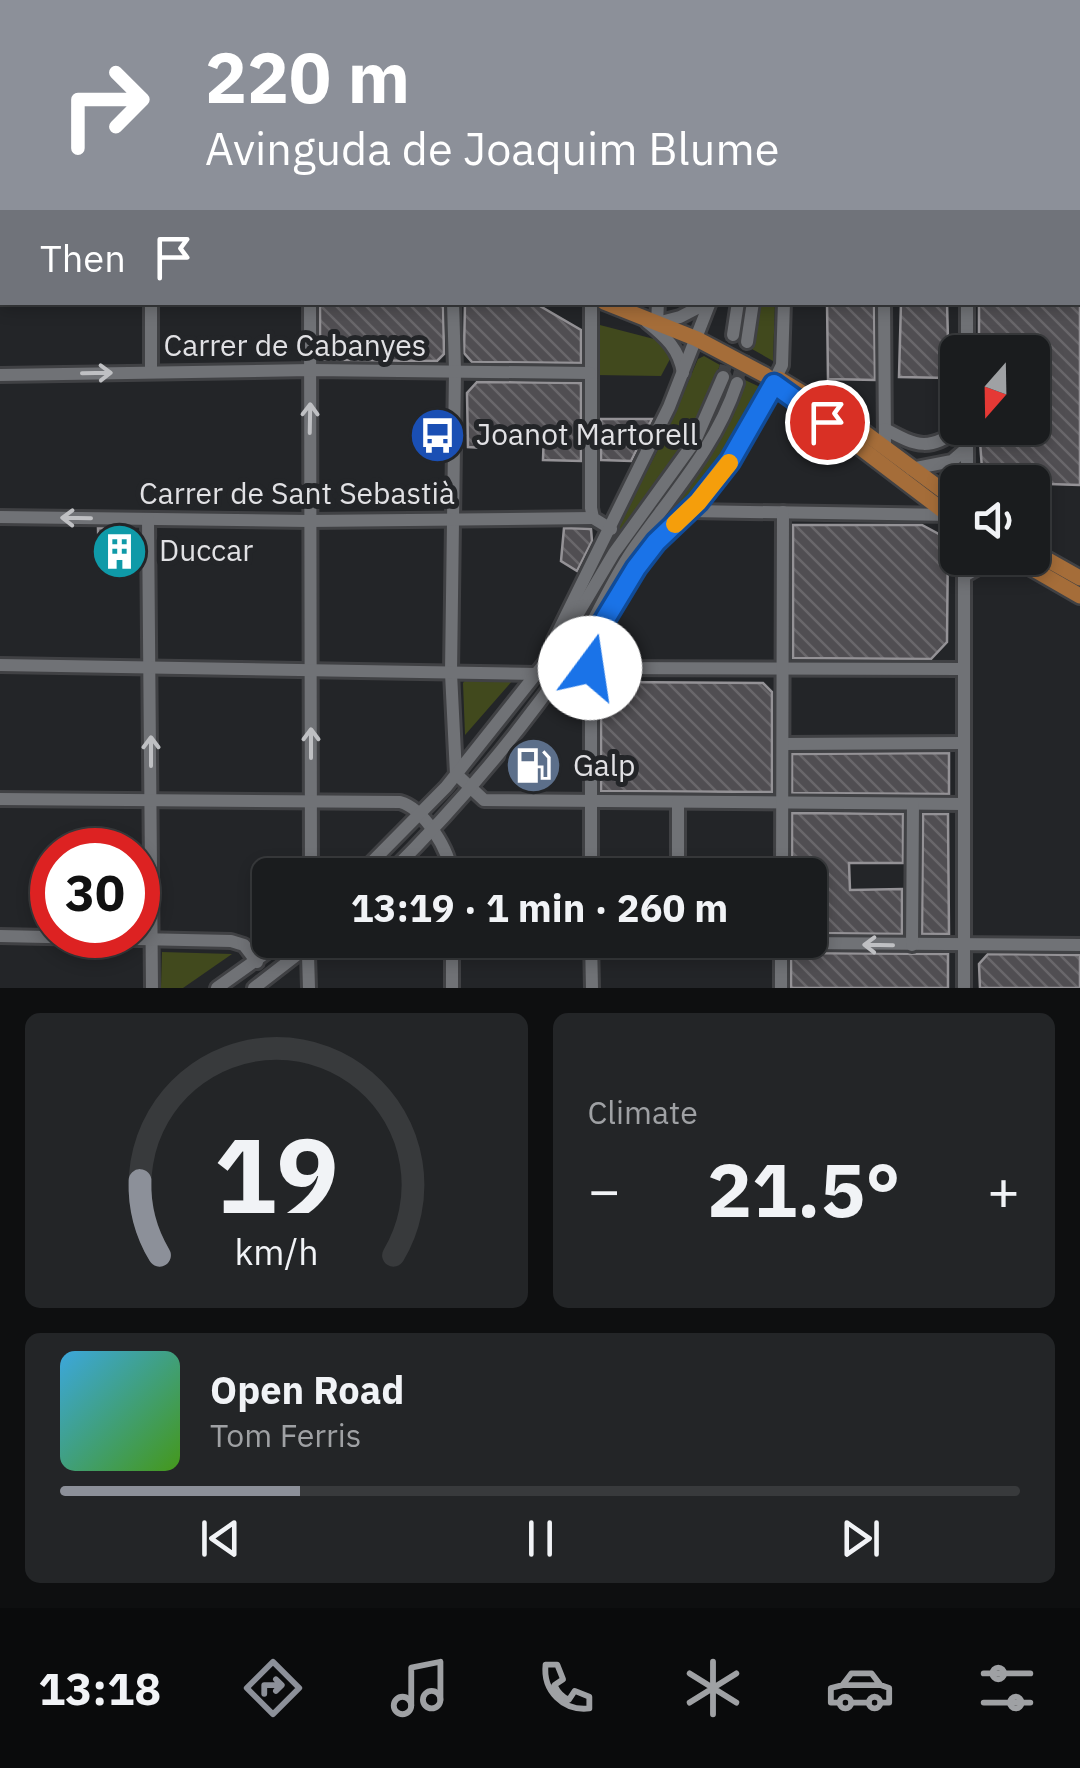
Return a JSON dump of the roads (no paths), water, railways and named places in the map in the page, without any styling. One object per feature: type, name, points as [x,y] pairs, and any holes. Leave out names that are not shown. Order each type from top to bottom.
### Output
[{"type":"main road","points":[[612,305],[697,339],[801,390],[886,447],[916,470],[940,496]]},
{"type":"main road","points":[[772,379],[940,502]]},
{"type":"main road","points":[[1050,561],[1080,578]]},
{"type":"main road","points":[[1044,575],[1080,596]]},
{"type":"street","points":[[151,305],[151,372]]},
{"type":"street","points":[[310,305],[312,858]]},
{"type":"street","points":[[454,305],[451,673],[456,774],[470,789],[484,800],[963,804]]},
{"type":"street","points":[[591,305],[592,513],[611,528]]},
{"type":"street","points":[[649,320],[656,305]]},
{"type":"street","points":[[649,320],[680,317],[703,305]]},
{"type":"street","points":[[541,670],[683,375],[708,305]]},
{"type":"street","points":[[738,305],[740,339],[752,305]]},
{"type":"street","points":[[547,690],[570,670],[590,644],[656,542],[730,461],[782,365],[784,305]]},
{"type":"street","points":[[884,305],[886,447]]},
{"type":"street","points":[[967,305],[967,335]]},
{"type":"street","points":[[649,320],[678,352],[683,375]]},
{"type":"street","name":"Carrer de Cabanyes","points":[[0,375],[311,370],[590,372]]},
{"type":"street","points":[[376,858],[422,813],[541,670],[614,553],[686,456],[730,380],[718,429],[703,456],[633,550],[572,656],[470,789],[405,858]]},
{"type":"street","points":[[885,429],[922,446],[940,442]]},
{"type":"street","points":[[845,435],[898,466],[916,470],[952,461],[967,448]]},
{"type":"street","points":[[967,445],[968,465]]},
{"type":"street","points":[[689,510],[940,513]]},
{"type":"street","points":[[782,858],[783,512]]},
{"type":"street","name":"Carrer de Sant Sebastià","points":[[0,517],[309,521],[454,520],[592,513]]},
{"type":"street","points":[[148,518],[151,828]]},
{"type":"street","points":[[964,576],[964,988]]},
{"type":"street","points":[[590,644],[591,858]]},
{"type":"street","points":[[0,665],[451,673],[541,670]]},
{"type":"street","points":[[590,668],[963,669]]},
{"type":"street","points":[[783,744],[963,743]]},
{"type":"street","points":[[0,799],[400,802],[422,813],[450,858]]},
{"type":"street","points":[[678,802],[678,858]]},
{"type":"street","points":[[912,945],[913,804]]},
{"type":"street","points":[[0,936],[30,936]]},
{"type":"street","points":[[160,938],[239,942],[257,962]]},
{"type":"street","points":[[827,943],[1080,945]]},
{"type":"street","points":[[151,958],[152,988]]},
{"type":"street","points":[[217,988],[262,958]]},
{"type":"street","points":[[254,988],[293,958]]},
{"type":"street","points":[[308,958],[309,988]]},
{"type":"street","points":[[452,958],[452,988]]},
{"type":"street","points":[[592,958],[592,988]]},
{"type":"street","points":[[781,958],[781,988]]},
{"type":"tunnel","points":[[723,377],[733,335]]},
{"type":"tunnel","points":[[737,383],[747,342]]},
{"type":"place","name":"Joanot Martorell","points":[[437,435]]},
{"type":"place","name":"Duccar","points":[[120,551]]},
{"type":"place","name":"Galp","points":[[534,766]]}]
